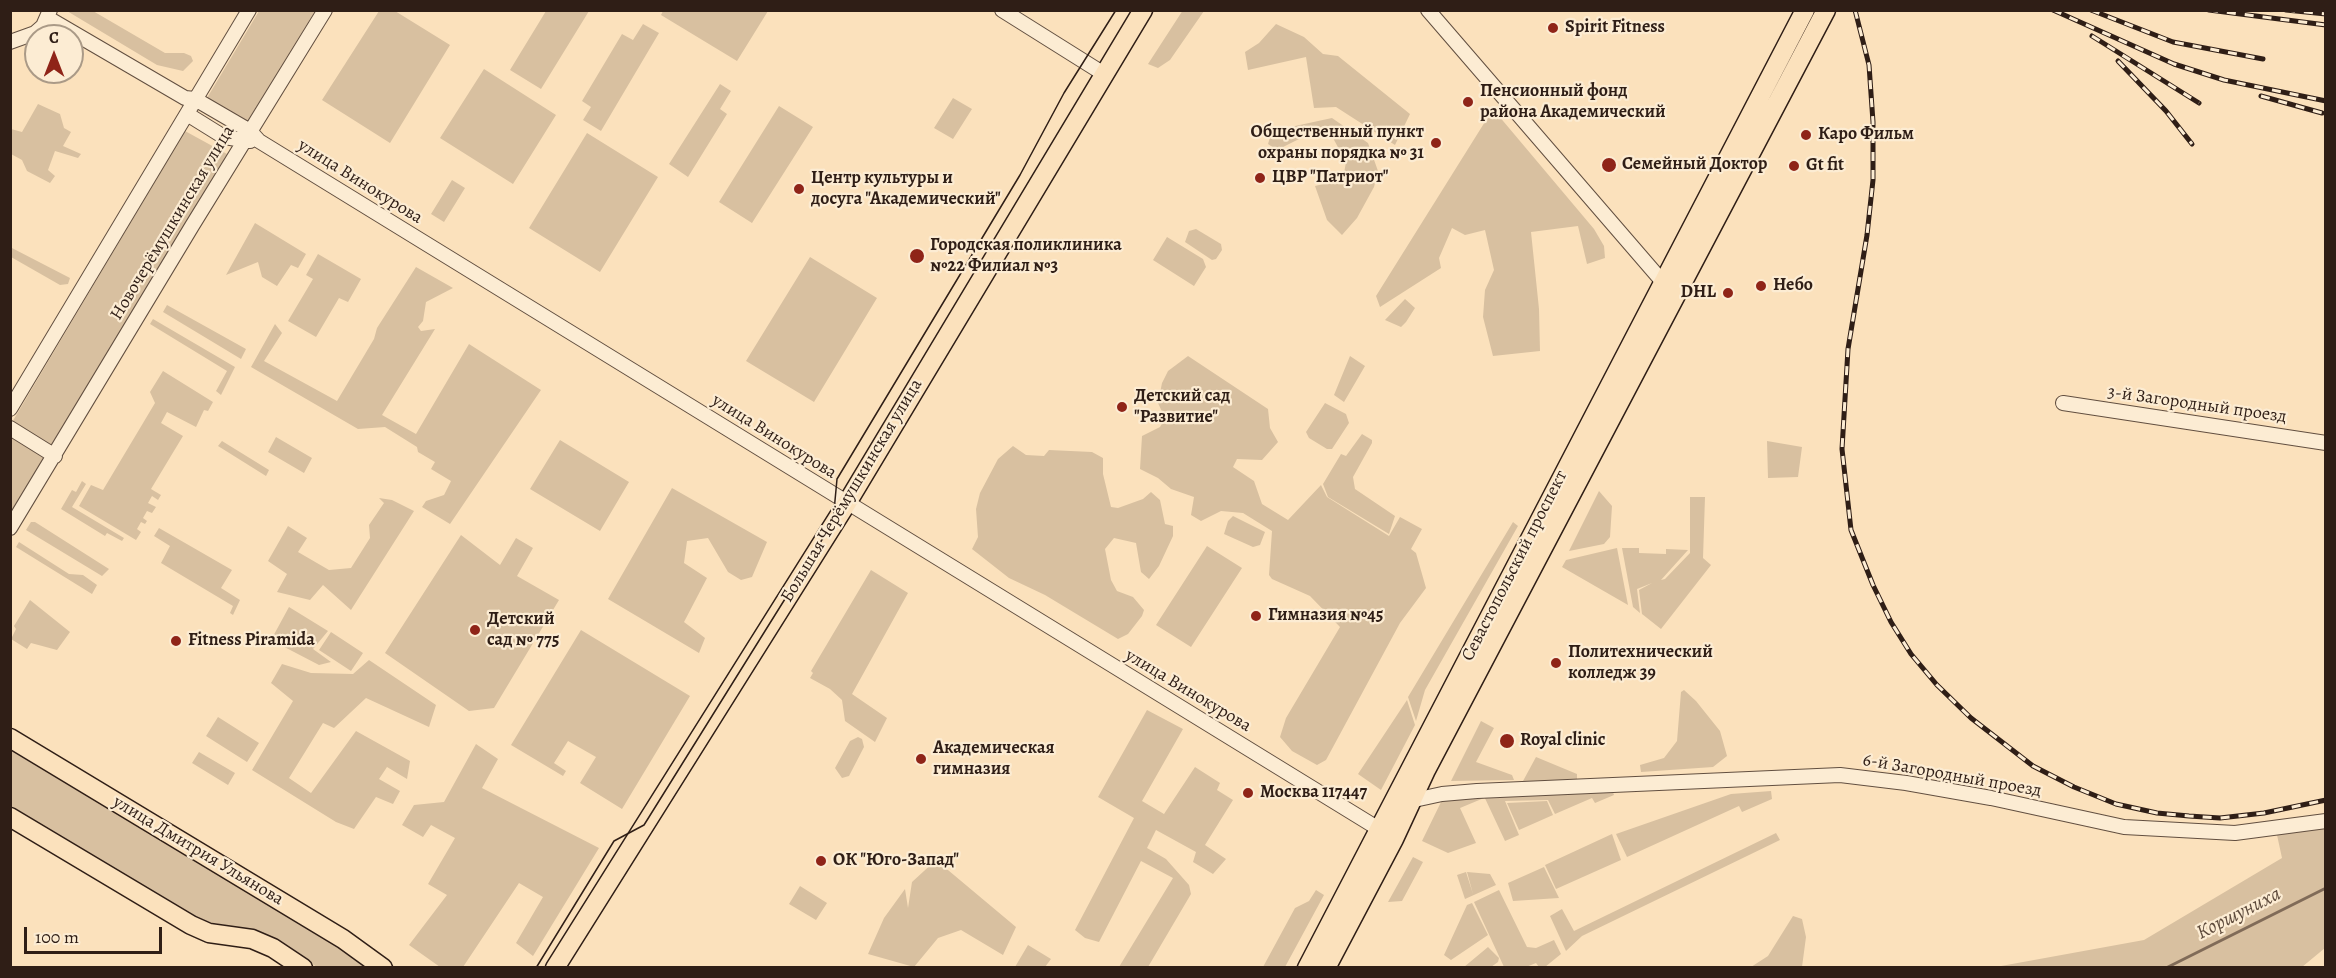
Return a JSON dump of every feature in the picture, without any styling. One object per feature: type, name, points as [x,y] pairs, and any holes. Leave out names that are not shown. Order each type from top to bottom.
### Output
[{"type":"main road","name":"Большая Черёмушкинская улица","points":[[555,968],[847,502],[1143,10]]},
{"type":"main road","name":"Севастопольский проспект","points":[[1326,968],[1387,834],[1391,806],[1805,10]]},
{"type":"main road","name":"Севастопольский проспект","points":[[1307,968],[1387,834],[1411,801],[1826,10]]},
{"type":"main road","name":"улица Дмитрия Ульянова","points":[[10,738],[344,939],[383,968]]},
{"type":"main road","points":[[10,817],[191,925],[209,933],[252,939],[273,948],[303,968]]},
{"type":"street","points":[[10,409],[187,114],[190,99],[249,10]]},
{"type":"street","name":"Новочерёмушкинская улица","points":[[10,528],[251,138],[326,10]]},
{"type":"street","points":[[1002,10],[1104,74]]},
{"type":"street","points":[[1428,10],[1676,296]]},
{"type":"street","name":"улица Винокурова","points":[[10,42],[35,33],[49,14],[1387,834]]},
{"type":"street","name":"улица Винокурова","points":[[187,114],[224,137],[251,138]]},
{"type":"street","points":[[1724,165],[1723,172],[1728,178],[1735,179],[1741,174]]},
{"type":"street","name":"3-й Загородный проезд","points":[[2063,403],[2325,442]]},
{"type":"street","points":[[10,428],[55,456]]},
{"type":"street","name":"6-й Загородный проезд","points":[[1391,806],[1477,791],[1840,775],[1906,783],[1991,798],[2124,827],[2235,833],[2325,821]]},
{"type":"shaded area","points":[[663,10],[768,11],[737,61],[661,15]]},
{"type":"shaded area","points":[[1183,10],[1204,11],[1170,60],[1158,68],[1148,64]]},
{"type":"shaded area","points":[[67,11],[93,11],[165,53],[184,53],[191,56],[193,61],[183,71],[157,65]]},
{"type":"shaded area","points":[[259,11],[315,11],[247,122],[207,98]]},
{"type":"shaded area","points":[[379,11],[395,11],[450,45],[390,143],[322,100]]},
{"type":"shaded area","points":[[546,11],[589,11],[541,89],[510,70]]},
{"type":"shaded area","points":[[643,24],[659,33],[601,131],[583,120],[591,107],[582,101],[622,34],[633,40]]},
{"type":"shaded area","points":[[1276,24],[1304,37],[1323,54],[1338,56],[1410,114],[1395,145],[1336,107],[1314,108],[1306,57],[1248,70],[1245,52],[1259,43]]},
{"type":"shaded area","points":[[484,69],[556,115],[513,184],[440,138]]},
{"type":"shaded area","points":[[720,84],[731,91],[720,109],[727,114],[688,177],[669,164]]},
{"type":"shaded area","points":[[953,98],[972,109],[953,139],[934,128]]},
{"type":"shaded area","points":[[38,104],[60,114],[64,128],[71,132],[63,146],[81,154],[78,158],[55,151],[48,170],[55,176],[50,183],[27,171],[22,160],[11,154],[11,129],[22,132]]},
{"type":"shaded area","points":[[779,106],[813,127],[752,223],[719,202]]},
{"type":"shaded area","points":[[1493,109],[1594,229],[1604,246],[1605,258],[1587,264],[1578,226],[1531,232],[1539,309],[1540,351],[1493,356],[1483,317],[1485,290],[1494,270],[1485,230],[1465,235],[1452,228],[1439,258],[1441,268],[1380,307],[1376,296]]},
{"type":"shaded area","points":[[1332,118],[1368,143],[1378,171],[1374,187],[1357,218],[1342,235],[1327,220],[1315,186],[1343,179],[1346,162],[1333,138],[1305,136],[1277,150],[1268,144],[1272,131]]},
{"type":"shaded area","points":[[185,131],[227,154],[11,513],[11,424]]},
{"type":"shaded area","points":[[587,133],[658,177],[600,272],[529,228]]},
{"type":"shaded area","points":[[452,180],[465,188],[444,222],[431,214]]},
{"type":"shaded area","points":[[255,223],[306,254],[298,268],[291,265],[277,286],[262,277],[258,262],[226,275]]},
{"type":"shaded area","points":[[1196,229],[1221,244],[1222,250],[1216,259],[1212,260],[1185,242],[1189,231]]},
{"type":"shaded area","points":[[1167,237],[1203,259],[1206,267],[1194,286],[1153,260]]},
{"type":"shaded area","points":[[10,247],[70,278],[68,284],[60,285],[11,257]]},
{"type":"shaded area","points":[[318,254],[361,279],[348,302],[339,298],[316,337],[288,321],[313,279],[306,275]]},
{"type":"shaded area","points":[[810,257],[877,298],[814,402],[746,361]]},
{"type":"shaded area","points":[[416,267],[453,288],[426,302],[423,321],[418,327],[421,331],[435,329],[382,415],[416,434],[469,344],[541,390],[450,524],[422,507],[426,501],[444,495],[451,481],[431,469],[435,462],[418,452],[417,447],[385,427],[358,429],[251,367],[275,324],[282,333],[264,361],[337,401],[374,339],[377,328]]},
{"type":"shaded area","points":[[1405,299],[1415,308],[1406,322],[1401,327],[1385,320]]},
{"type":"shaded area","points":[[167,305],[246,349],[241,359],[163,312]]},
{"type":"shaded area","points":[[153,319],[235,367],[221,395],[216,391],[227,371],[150,324]]},
{"type":"shaded area","points":[[1188,356],[1268,409],[1270,428],[1278,442],[1262,460],[1237,459],[1233,467],[1254,481],[1262,504],[1288,520],[1321,485],[1327,497],[1389,536],[1400,517],[1422,529],[1411,549],[1416,553],[1426,588],[1400,623],[1326,760],[1317,765],[1292,751],[1280,737],[1286,718],[1340,627],[1310,596],[1272,579],[1269,575],[1272,531],[1243,513],[1221,511],[1201,521],[1191,515],[1194,497],[1171,489],[1158,478],[1140,469],[1142,436],[1160,427],[1165,418],[1158,403],[1162,383],[1168,371]]},
{"type":"shaded area","points":[[1350,356],[1365,366],[1344,402],[1334,395]]},
{"type":"shaded area","points":[[163,371],[213,402],[208,411],[204,410],[196,427],[167,412],[161,423],[183,436],[151,489],[161,495],[158,500],[152,496],[148,503],[156,507],[152,513],[147,511],[143,518],[147,521],[145,524],[141,522],[137,529],[141,532],[136,540],[79,506],[91,485],[103,490],[155,403],[150,392]]},
{"type":"shaded area","points":[[1325,403],[1346,414],[1349,423],[1332,449],[1327,449],[1309,438],[1306,432]]},
{"type":"shaded area","points":[[1362,434],[1372,440],[1372,443],[1353,477],[1355,489],[1395,516],[1389,534],[1328,497],[1323,484],[1341,454],[1346,456]]},
{"type":"shaded area","points":[[276,437],[312,458],[304,473],[268,452]]},
{"type":"shaded area","points":[[560,440],[629,482],[600,531],[530,489]]},
{"type":"shaded area","points":[[222,441],[269,470],[266,476],[218,446]]},
{"type":"shaded area","points":[[1767,441],[1802,447],[1798,477],[1768,478]]},
{"type":"shaded area","points":[[1013,446],[1026,455],[1044,456],[1049,450],[1092,452],[1103,458],[1103,474],[1111,507],[1118,508],[1143,499],[1151,492],[1160,500],[1165,524],[1173,526],[1173,536],[1159,566],[1149,579],[1141,572],[1136,543],[1114,538],[1105,549],[1111,580],[1117,591],[1133,597],[1144,610],[1128,634],[1118,639],[1045,595],[1009,578],[972,549],[978,537],[976,509],[980,493],[998,459]]},
{"type":"shaded area","points":[[82,481],[86,484],[72,507],[124,538],[122,541],[107,533],[105,536],[61,509],[72,490],[76,492]]},
{"type":"shaded area","points":[[672,488],[767,542],[752,577],[741,580],[728,572],[708,538],[687,541],[684,563],[707,578],[684,622],[705,638],[699,653],[608,599]]},
{"type":"shaded area","points":[[1599,491],[1612,506],[1610,537],[1604,544],[1569,551]]},
{"type":"shaded area","points":[[1690,497],[1705,497],[1703,558],[1711,565],[1661,629],[1642,614],[1639,590],[1652,583],[1637,589],[1640,613],[1633,607],[1622,548],[1639,548],[1639,553],[1666,554],[1666,549],[1688,550],[1661,580],[1665,579],[1690,553]]},
{"type":"shaded area","points":[[379,498],[392,500],[414,511],[351,610],[323,585],[310,600],[277,592],[287,574],[268,561],[288,526],[307,538],[298,552],[329,570],[351,568],[370,538],[369,525],[384,503]]},
{"type":"shaded area","points":[[1233,516],[1265,532],[1260,545],[1253,547],[1224,534],[1228,521]]},
{"type":"shaded area","points":[[31,522],[35,522],[109,569],[102,576],[26,530]]},
{"type":"shaded area","points":[[1513,522],[1518,526],[1425,690],[1416,721],[1408,697]]},
{"type":"shaded area","points":[[159,528],[232,570],[221,588],[240,600],[233,615],[230,613],[233,606],[161,563],[170,546],[154,536]]},
{"type":"shaded area","name":"Детский сад № 775","points":[[461,535],[500,565],[516,538],[533,548],[517,576],[559,600],[494,708],[469,711],[385,653]]},
{"type":"shaded area","points":[[19,542],[69,574],[83,575],[97,585],[92,594],[16,547]]},
{"type":"shaded area","points":[[1207,546],[1242,568],[1191,647],[1156,625]]},
{"type":"shaded area","points":[[1617,548],[1628,605],[1562,567],[1566,560]]},
{"type":"shaded area","points":[[871,570],[908,593],[852,694],[887,718],[875,742],[845,721],[842,700],[830,689],[810,678],[813,673],[811,671]]},
{"type":"shaded area","points":[[30,600],[70,632],[57,650],[31,643],[27,649],[11,639],[16,629],[14,626]]},
{"type":"shaded area","points":[[289,607],[328,631],[313,649],[331,662],[319,665],[271,640]]},
{"type":"shaded area","points":[[581,630],[690,696],[622,809],[580,783],[596,757],[568,741],[554,763],[566,771],[563,776],[511,745]]},
{"type":"shaded area","points":[[331,632],[363,653],[351,671],[319,650]]},
{"type":"shaded area","points":[[369,660],[436,705],[429,727],[366,698],[334,728],[323,723],[289,778],[311,793],[356,731],[410,761],[407,779],[387,767],[379,779],[400,791],[393,804],[376,797],[354,829],[336,822],[252,770],[293,701],[271,683],[282,664],[311,673],[353,674]]},
{"type":"shaded area","points":[[1684,690],[1720,731],[1727,756],[1713,767],[1641,772],[1640,765],[1664,758],[1677,741],[1681,692]]},
{"type":"shaded area","points":[[1407,700],[1415,725],[1381,790],[1358,774]]},
{"type":"shaded area","points":[[1147,710],[1183,729],[1142,801],[1164,814],[1195,767],[1220,783],[1217,790],[1233,800],[1205,845],[1226,859],[1213,874],[1193,862],[1196,852],[1156,830],[1147,848],[1166,859],[1189,885],[1191,894],[1148,967],[1119,967],[1173,878],[1141,861],[1099,942],[1085,938],[1075,930],[1134,818],[1098,797]]},
{"type":"shaded area","points":[[218,717],[259,743],[247,762],[206,736]]},
{"type":"shaded area","points":[[1481,721],[1494,728],[1476,762],[1512,775],[1514,780],[1451,781]]},
{"type":"shaded area","points":[[858,737],[862,739],[864,747],[849,776],[842,778],[835,768],[850,741]]},
{"type":"shaded area","points":[[476,744],[498,759],[482,788],[599,848],[533,956],[516,943],[543,897],[519,883],[463,967],[440,967],[409,945],[447,895],[428,884],[455,838],[431,825],[423,837],[402,825],[414,805],[444,802]]},
{"type":"shaded area","points":[[10,746],[340,946],[369,967],[317,967],[274,939],[246,929],[198,920],[11,807]]},
{"type":"shaded area","points":[[199,752],[235,773],[228,785],[192,763]]},
{"type":"shaded area","points":[[1536,757],[1577,774],[1577,781],[1523,781]]},
{"type":"shaded area","points":[[1612,789],[1614,795],[1595,803],[1592,798],[1555,814],[1548,800],[1505,801],[1519,835],[1505,841],[1483,794],[1484,798],[1460,808],[1476,843],[1448,853],[1422,841],[1442,800],[1482,793]]},
{"type":"shaded area","points":[[1771,791],[1772,799],[1742,812],[1739,806],[1627,857],[1616,834],[1731,794]]},
{"type":"shaded area","points":[[1547,801],[1553,815],[1519,830],[1507,803]]},
{"type":"shaded area","points":[[2325,819],[2325,948],[2302,967],[1990,968],[2144,940],[2282,858],[2277,835]]},
{"type":"shaded area","points":[[1776,833],[1780,840],[1582,936],[1566,951],[1550,916],[1562,909],[1574,931]]},
{"type":"shaded area","points":[[1612,834],[1621,860],[1556,889],[1545,865]]},
{"type":"shaded area","points":[[1413,857],[1423,862],[1402,901],[1388,902]]},
{"type":"shaded area","points":[[936,860],[1016,927],[1003,955],[961,930],[938,938],[914,967],[868,954],[884,918],[905,889],[908,908],[912,882]]},
{"type":"shaded area","points":[[1544,867],[1559,898],[1513,901],[1508,883]]},
{"type":"shaded area","points":[[1466,872],[1473,894],[1467,872],[1490,874],[1496,885],[1465,899],[1457,875]]},
{"type":"shaded area","points":[[800,886],[827,903],[816,920],[789,904]]},
{"type":"shaded area","points":[[1316,890],[1324,895],[1285,967],[1263,967],[1295,908],[1309,901]]},
{"type":"shaded area","points":[[1499,890],[1527,947],[1536,948],[1554,940],[1561,954],[1545,967],[1539,967],[1536,963],[1526,967],[1504,967],[1474,902]]},
{"type":"shaded area","points":[[1472,903],[1488,935],[1451,960],[1444,955],[1467,905]]},
{"type":"shaded area","points":[[1793,916],[1802,919],[1806,937],[1802,967],[1751,967],[1768,956]]},
{"type":"shaded area","points":[[1028,945],[1051,959],[1045,967],[1015,967]]},
{"type":"shaded area","points":[[1488,947],[1499,958],[1498,962],[1491,967],[1464,967]]},
{"type":"waterway","name":"Коршуниха","points":[[2166,968],[2326,888]]},
{"type":"tram line","points":[[536,968],[614,841],[644,825],[833,522],[837,479],[1020,175],[1064,93],[1116,10]]},
{"type":"railway","points":[[1855,10],[1869,65],[1873,122],[1873,180],[1867,235],[1848,349],[1842,449],[1851,530],[1891,622],[1911,654],[1937,685],[1971,718],[2033,766],[2074,787],[2116,804],[2157,813],[2220,818],[2264,813],[2326,800]]},
{"type":"railway","points":[[2053,10],[2174,64],[2224,80],[2326,101]]},
{"type":"railway","points":[[2091,10],[2173,42],[2263,59]]},
{"type":"railway","points":[[2209,10],[2326,25]]},
{"type":"railway","points":[[2286,10],[2326,14]]},
{"type":"railway","points":[[2092,36],[2199,103]]},
{"type":"railway","points":[[2118,61],[2166,111],[2192,144]]},
{"type":"railway","points":[[2261,96],[2322,113]]},
{"type":"place","name":"Spirit Fitness","points":[[1553,28]]},
{"type":"place","name":"Пенсионный фонд района Академический","points":[[1468,102]]},
{"type":"place","name":"Каро Фильм","points":[[1806,135]]},
{"type":"place","name":"Общественный пункт охраны порядка № 31","points":[[1436,143]]},
{"type":"place","name":"Семейный Доктор","points":[[1609,165]]},
{"type":"place","name":"Gt fit","points":[[1794,166]]},
{"type":"place","name":"ЦВР \"Патриот\"","points":[[1260,178]]},
{"type":"place","name":"Центр культуры и досуга \"Академический\"","points":[[799,189]]},
{"type":"place","name":"Городская поликлиника №22 Филиал №3","points":[[917,256]]},
{"type":"place","name":"Небо","points":[[1761,286]]},
{"type":"place","name":"DHL","points":[[1728,293]]},
{"type":"place","name":"Детский сад \"Развитие\"","points":[[1122,407]]},
{"type":"place","name":"Гимназия №45","points":[[1256,616]]},
{"type":"place","name":"Детский сад № 775","points":[[475,630]]},
{"type":"place","name":"Fitness Piramida","points":[[176,641]]},
{"type":"place","name":"Политехнический колледж 39","points":[[1556,663]]},
{"type":"place","name":"Royal clinic","points":[[1507,741]]},
{"type":"place","name":"Академическая гимназия","points":[[921,759]]},
{"type":"place","name":"Москва 117447","points":[[1248,793]]},
{"type":"place","name":"ОК \"Юго-Запад\"","points":[[821,861]]}]
